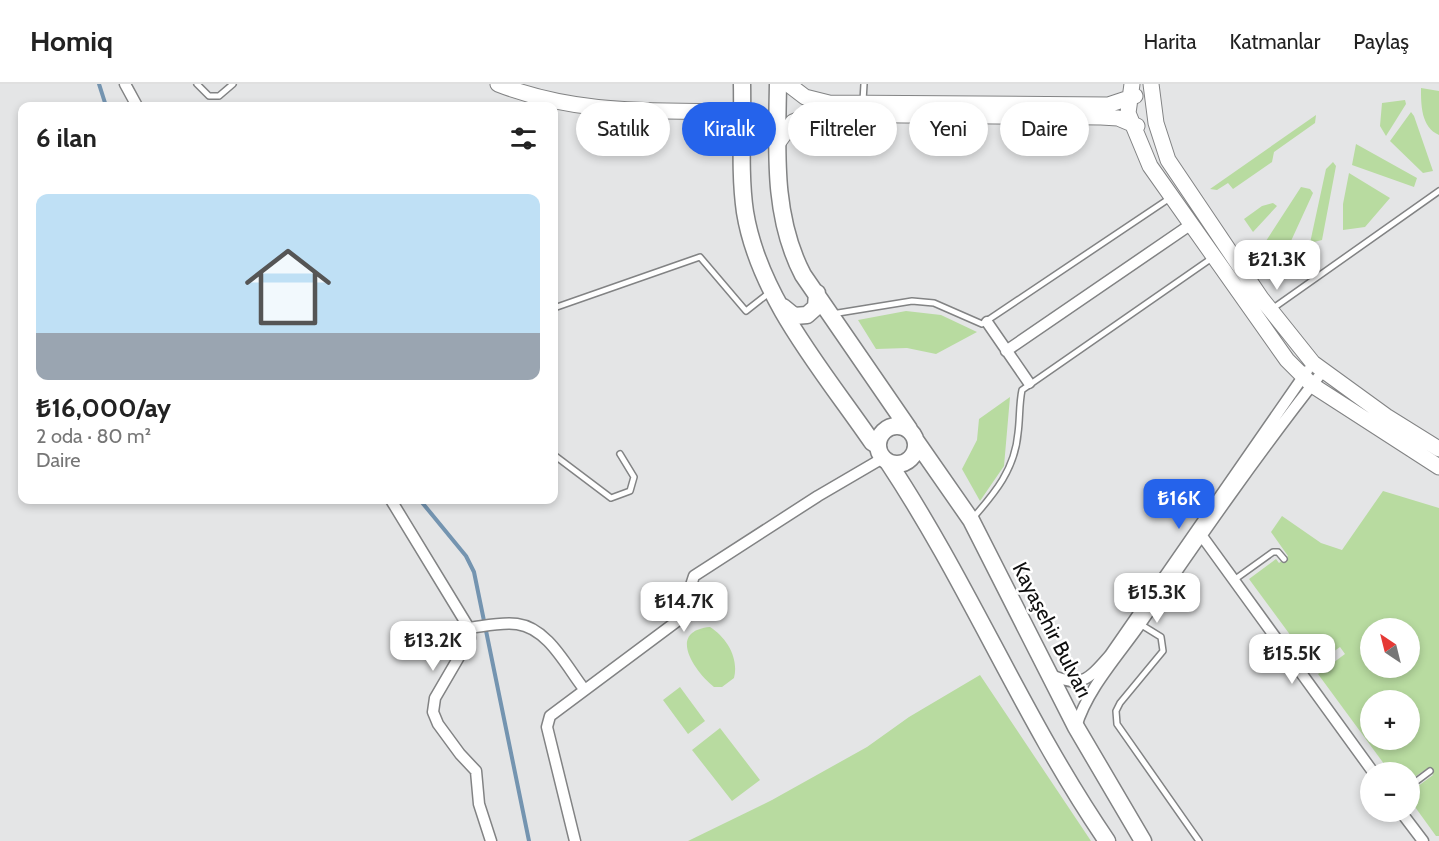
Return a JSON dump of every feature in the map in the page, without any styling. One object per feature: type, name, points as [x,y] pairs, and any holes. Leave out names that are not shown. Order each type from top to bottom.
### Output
[{"type":"main road","points":[[742,84],[742,102]]},
{"type":"main road","name":"Kayaşehir Bulvarı","points":[[778,84],[777,144],[780,201],[792,254],[971,520],[1076,727],[1143,841]]},
{"type":"main road","points":[[743,156],[745,211],[750,231],[773,290],[841,397],[883,455],[932,531],[1041,733],[1107,841]]},
{"type":"main road","points":[[782,306],[794,316],[812,312],[816,307],[817,294]]},
{"type":"main road","points":[[899,425],[913,435],[915,453],[906,462],[883,455],[878,439],[886,429],[899,425]]},
{"type":"street","points":[[125,84],[135,102]]},
{"type":"street","points":[[498,84],[556,102]]},
{"type":"street","points":[[788,84],[798,93],[818,102]]},
{"type":"street","points":[[1132,84],[1128,113],[1150,166],[1212,257],[1307,381],[1439,467]]},
{"type":"street","points":[[897,108],[1108,105],[1151,92],[1156,123],[1168,160],[1185,188],[1271,310],[1318,367],[1439,449]]},
{"type":"street","points":[[558,102],[599,109],[682,111]]},
{"type":"street","points":[[897,110],[1101,117],[1145,127],[1156,123]]},
{"type":"street","points":[[777,144],[788,129]]},
{"type":"street","points":[[1170,198],[1185,188]]},
{"type":"street","points":[[1006,351],[1190,225]]},
{"type":"street","points":[[987,322],[1029,383]]},
{"type":"street","points":[[1048,674],[1065,682],[1076,683],[1093,675],[1110,655],[1318,367]]},
{"type":"street","points":[[575,841],[547,727],[550,716],[680,619],[694,576],[883,455]]},
{"type":"street","points":[[394,504],[475,627]]},
{"type":"street","points":[[1199,532],[1366,762]]},
{"type":"street","points":[[1076,727],[1085,704],[1199,532]]},
{"type":"street","points":[[475,627],[517,624],[532,628],[544,637],[584,689]]},
{"type":"street","points":[[475,627],[435,698],[433,712],[460,754],[476,771],[479,804],[491,841]]},
{"type":"street","points":[[1409,822],[1423,841]]},
{"type":"lane","points":[[197,84],[209,96],[219,96],[232,84]]},
{"type":"lane","points":[[863,102],[864,84]]},
{"type":"lane","points":[[1271,310],[1439,191]]},
{"type":"lane","points":[[812,312],[831,314],[912,301],[934,303],[976,323],[987,322],[1170,198]]},
{"type":"lane","points":[[558,307],[700,257],[746,311],[773,290]]},
{"type":"lane","points":[[971,520],[995,493],[1010,469],[1018,435],[1021,393],[1029,383],[1212,257]]},
{"type":"lane","points":[[558,458],[611,498],[630,491],[634,477],[620,454]]},
{"type":"lane","points":[[1234,580],[1272,552],[1278,552],[1284,559]]},
{"type":"lane","points":[[1140,624],[1161,637],[1163,651],[1120,703],[1116,711],[1117,724],[1199,841]]},
{"type":"lane","points":[[1420,779],[1431,771]]},
{"type":"green space","points":[[1421,88],[1439,91],[1439,135],[1425,121]]},
{"type":"green space","points":[[1405,100],[1406,104],[1386,136],[1380,126],[1382,103]]},
{"type":"green space","points":[[1411,112],[1433,171],[1423,173],[1390,141]]},
{"type":"green space","points":[[1316,115],[1315,123],[1274,152],[1272,162],[1233,189],[1228,183],[1217,190],[1210,189]]},
{"type":"green space","points":[[1356,144],[1417,178],[1414,187],[1352,165]]},
{"type":"green space","points":[[1333,162],[1336,166],[1322,240],[1310,243],[1326,169]]},
{"type":"green space","points":[[1349,173],[1390,198],[1365,227],[1343,230],[1343,204]]},
{"type":"green space","points":[[1301,187],[1310,189],[1313,193],[1280,265],[1266,241]]},
{"type":"green space","points":[[1273,203],[1277,206],[1253,232],[1244,219],[1262,206]]},
{"type":"green space","points":[[906,311],[941,315],[977,332],[936,354],[907,348],[876,349],[858,320]]},
{"type":"green space","points":[[1010,397],[1004,466],[980,501],[962,469],[977,440],[979,419]]},
{"type":"green space","points":[[1383,491],[1439,508],[1439,836],[1436,836],[1420,814],[1420,785],[1433,775],[1428,768],[1420,773],[1420,762],[1383,762],[1374,750],[1420,750],[1420,690],[1360,690],[1360,731],[1318,674],[1345,654],[1340,647],[1313,666],[1249,579],[1276,559],[1279,563],[1288,556],[1271,532],[1282,516],[1321,543],[1342,550]]},
{"type":"green space","points":[[710,627],[722,637],[735,663],[734,678],[722,687],[714,687],[699,672],[688,653],[689,636],[697,630]]},
{"type":"green space","points":[[980,675],[1091,841],[688,841],[772,800],[867,747],[909,717]]},
{"type":"green space","points":[[680,687],[705,721],[688,734],[663,700]]},
{"type":"green space","points":[[720,728],[760,780],[732,801],[692,750]]},
{"type":"waterway","points":[[99,84],[105,102]]},
{"type":"waterway","points":[[423,504],[466,556],[474,572],[529,841]]}]
